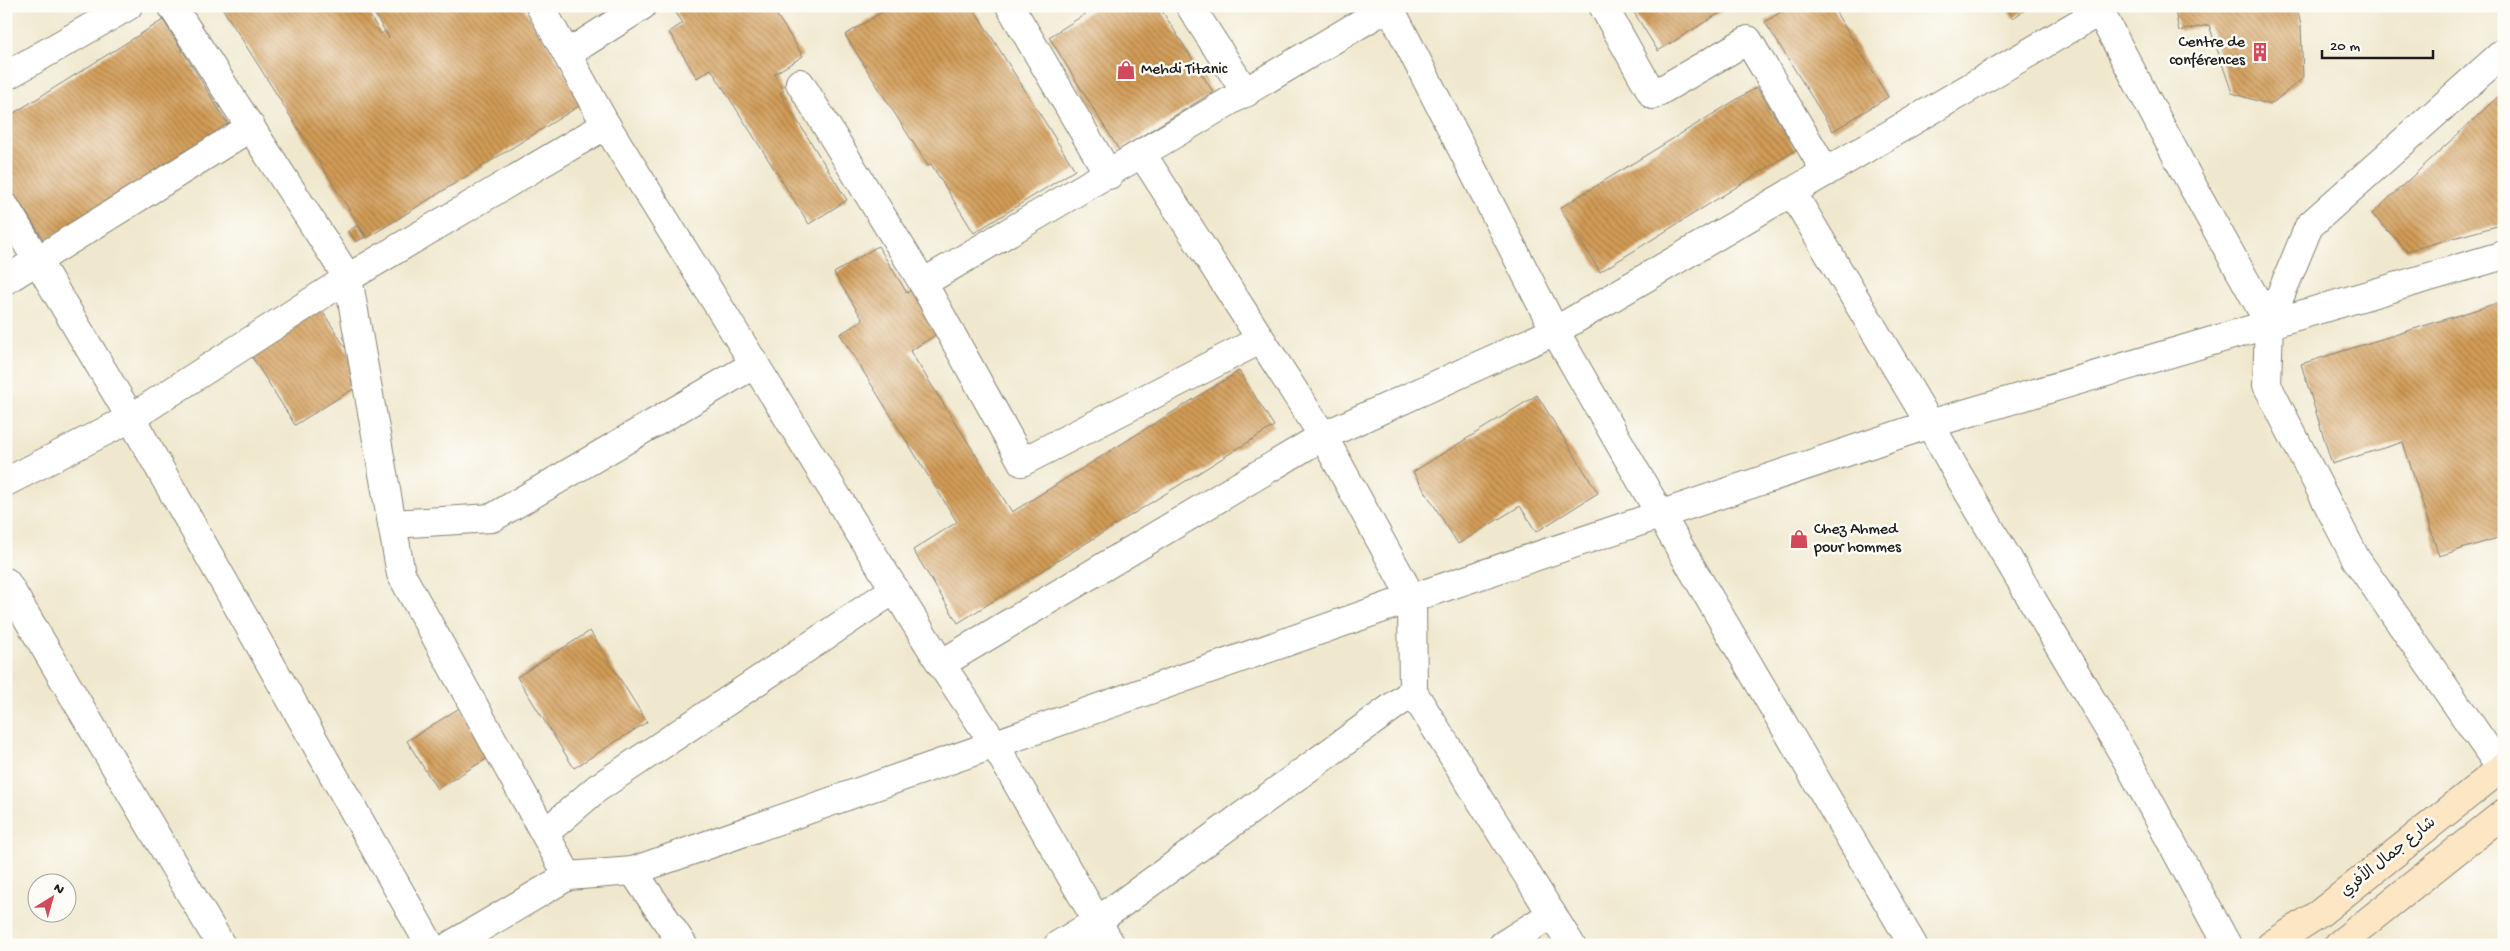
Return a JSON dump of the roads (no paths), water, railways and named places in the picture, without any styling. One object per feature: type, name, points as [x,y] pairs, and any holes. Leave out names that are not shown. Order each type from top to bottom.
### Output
[{"type":"street","points":[[6,76],[128,6]]},
{"type":"street","points":[[172,6],[348,278],[401,574],[568,876]]},
{"type":"street","points":[[540,6],[606,125],[941,664],[995,745],[1110,945]]},
{"type":"street","points":[[567,54],[642,6]]},
{"type":"street","points":[[1010,6],[1109,175]]},
{"type":"street","points":[[1190,6],[1246,92]]},
{"type":"street","points":[[923,283],[1109,175],[1390,6],[1555,331],[1913,945]]},
{"type":"street","points":[[1603,6],[1653,95],[1748,40],[1826,172]]},
{"type":"street","points":[[941,664],[1323,436],[1555,331],[1826,172],[2098,8],[2192,185],[2269,322]]},
{"type":"street","points":[[2503,769],[2356,559],[2267,385],[2269,322],[2309,226],[2504,52]]},
{"type":"street","points":[[800,82],[923,283],[1022,462],[1260,340]]},
{"type":"street","points":[[6,482],[131,418],[348,278],[606,125]]},
{"type":"street","points":[[6,280],[251,127]]},
{"type":"street","points":[[1142,154],[1323,436],[1412,598],[1413,692],[1571,945]]},
{"type":"street","points":[[1792,192],[2127,760],[2228,945]]},
{"type":"street","points":[[6,208],[131,418],[430,945]]},
{"type":"street","points":[[451,945],[568,876],[634,871],[1412,598],[1930,424],[2269,322],[2504,255]]},
{"type":"street","points":[[392,524],[492,518],[755,364]]},
{"type":"street","points":[[6,582],[221,945]]},
{"type":"street","points":[[545,832],[596,789],[895,589]]},
{"type":"street","points":[[1058,945],[1096,922],[1413,692]]},
{"type":"street","name":"شارع جمال الأفري","points":[[2271,945],[2320,914],[2503,769]]},
{"type":"street","points":[[2338,945],[2504,813]]},
{"type":"street","points":[[634,871],[683,945]]},
{"type":"street","points":[[1503,945],[1552,914]]},
{"type":"place","name":"Centre de conférences","points":[[2260,52]]},
{"type":"place","name":"Mehdi Titanic","points":[[1126,70]]},
{"type":"place","name":"Chez Ahmed pour hommes","points":[[1799,539]]}]
